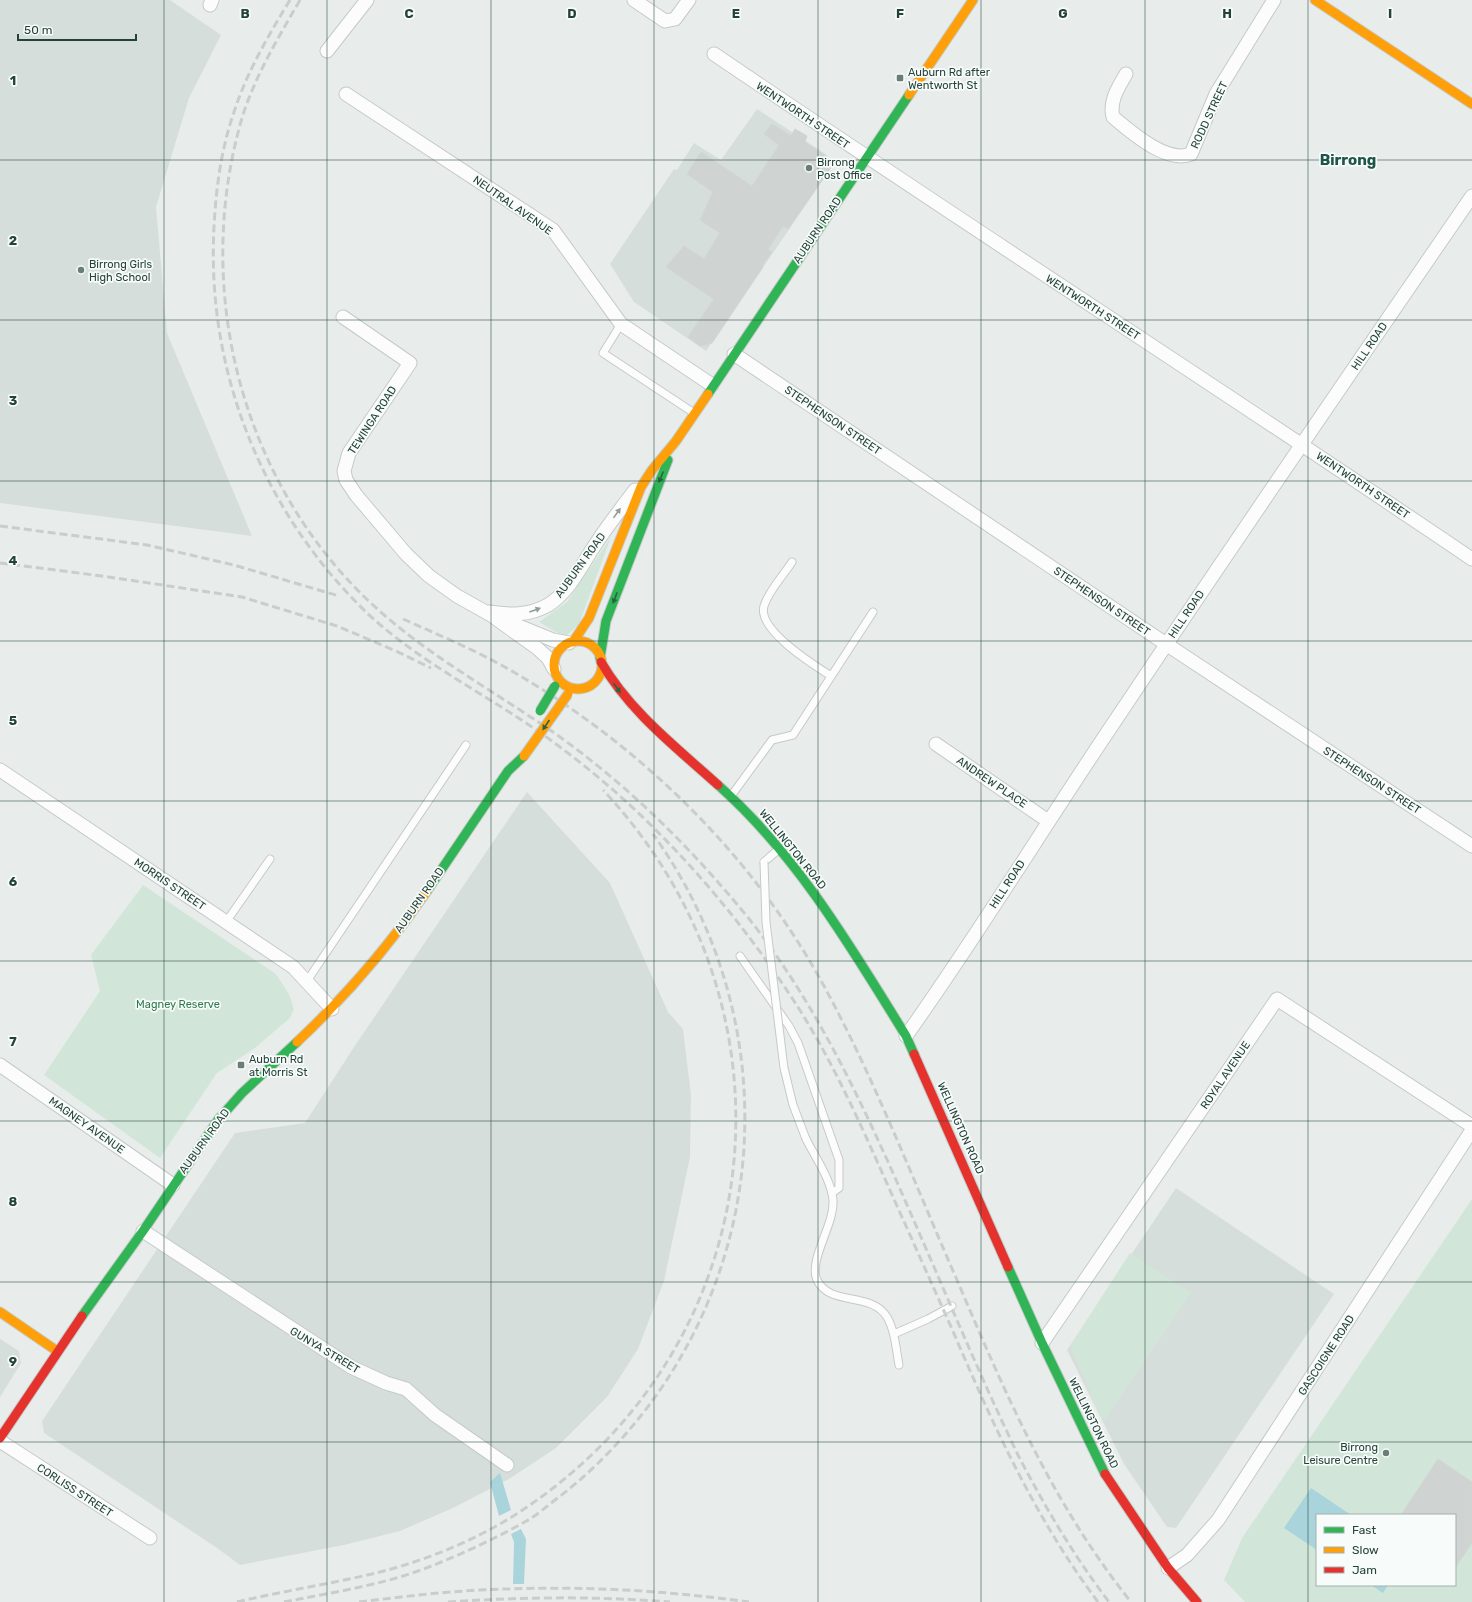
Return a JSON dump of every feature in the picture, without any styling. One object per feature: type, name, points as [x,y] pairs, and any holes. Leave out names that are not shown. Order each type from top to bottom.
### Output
[{"type":"main road","name":"AUBURN ROAD","points":[[571,642],[583,630],[589,618],[635,501],[652,470],[676,441],[712,385],[973,0]]},
{"type":"main road","points":[[1315,0],[1472,104]]},
{"type":"main road","name":"AUBURN ROAD","points":[[601,660],[606,621],[676,441]]},
{"type":"main road","points":[[536,718],[555,686],[556,655],[562,648],[571,642],[582,642],[590,645],[596,650],[601,660],[601,671],[596,680],[582,688]]},
{"type":"main road","name":"WELLINGTON ROAD","points":[[601,660],[612,681],[636,711],[731,796],[779,849],[839,927],[906,1036],[1042,1343],[1100,1467],[1168,1568],[1197,1602]]},
{"type":"main road","points":[[555,672],[568,687],[582,688],[601,693]]},
{"type":"main road","name":"AUBURN ROAD","points":[[0,1440],[57,1351],[143,1232],[173,1185],[218,1120],[242,1093],[332,1009],[378,956],[406,921],[508,771],[524,756],[568,694],[582,688]]},
{"type":"main road","name":"WELLINGTON ROAD","points":[[617,701],[636,711]]},
{"type":"main road","name":"AUBURN ROAD","points":[[508,771],[513,754]]},
{"type":"main road","points":[[0,1312],[57,1351]]},
{"type":"street","points":[[327,51],[367,0]]},
{"type":"street","points":[[634,0],[665,21],[675,19],[689,0]]},
{"type":"street","name":"RODD STREET","points":[[1126,74],[1114,97],[1111,108],[1113,117],[1155,148],[1171,156],[1183,158],[1191,154],[1216,94],[1274,0]]},
{"type":"street","name":"WENTWORTH STREET","points":[[714,54],[866,157],[1302,444],[1472,559]]},
{"type":"street","name":"NEUTRAL AVENUE","points":[[346,94],[553,230],[621,324],[712,385]]},
{"type":"street","name":"HILL ROAD","points":[[906,1036],[933,999],[1048,821],[1166,644],[1472,196]]},
{"type":"street","name":"TEWINGA ROAD","points":[[343,317],[410,363],[349,453],[344,471],[346,480],[356,495],[406,554],[430,576],[537,648],[548,658],[555,672]]},
{"type":"street","name":"STEPHENSON STREET","points":[[734,354],[1166,644],[1472,846]]},
{"type":"street","name":"AUBURN ROAD","points":[[487,613],[506,615],[524,614],[539,609],[554,601],[569,584],[620,509],[652,470]]},
{"type":"street","name":"TEWINGA ROAD","points":[[487,613],[551,639],[571,642]]},
{"type":"street","name":"ANDREW PLACE","points":[[936,744],[1048,821]]},
{"type":"street","name":"MORRIS STREET","points":[[0,770],[293,967],[332,1009]]},
{"type":"street","name":"ROYAL AVENUE","points":[[1042,1343],[1277,999],[1472,1126]]},
{"type":"street","name":"MAGNEY AVENUE","points":[[0,1065],[173,1185]]},
{"type":"street","name":"GASCOIGNE ROAD","points":[[1168,1568],[1187,1555],[1218,1520],[1472,1130]]},
{"type":"street","name":"GUNYA STREET","points":[[143,1232],[344,1363],[371,1376],[406,1389],[435,1416],[507,1465]]},
{"type":"street","name":"CORLISS STREET","points":[[0,1440],[150,1538]]},
{"type":"lane","points":[[621,324],[603,353],[694,413]]},
{"type":"lane","points":[[792,562],[769,594],[764,608],[765,620],[775,633],[791,648],[831,676]]},
{"type":"lane","points":[[731,796],[772,740],[793,735],[873,612]]},
{"type":"lane","points":[[307,981],[466,745]]},
{"type":"lane","points":[[779,849],[764,862],[766,922],[784,1068],[793,1105],[806,1139],[832,1193],[833,1214],[816,1266],[816,1274],[818,1281],[831,1293],[868,1302],[877,1306],[886,1316],[894,1334],[899,1365]]},
{"type":"lane","points":[[226,922],[270,859]]},
{"type":"lane","points":[[740,956],[789,1026],[798,1043],[839,1160],[839,1188],[832,1193]]},
{"type":"lane","points":[[894,1334],[928,1319],[952,1306]]},
{"type":"shaded area","name":"Birrong Girls High School","points":[[0,0],[170,0],[221,35],[189,98],[156,207],[167,333],[252,536],[0,503]]},
{"type":"shaded area","points":[[757,109],[827,155],[831,168],[706,351],[634,302],[610,264],[674,169],[677,170],[694,143],[721,160]]},
{"type":"shaded area","points":[[527,792],[610,883],[668,1012],[683,1029],[691,1095],[690,1157],[664,1281],[638,1349],[607,1397],[556,1448],[509,1479],[453,1508],[400,1531],[344,1545],[240,1565],[217,1548],[44,1433],[42,1421],[235,1133],[305,1123],[354,1047]]},
{"type":"shaded area","points":[[1176,1188],[1334,1294],[1176,1528],[1167,1527],[1124,1464],[1067,1350]]},
{"type":"shaded area","points":[[0,1339],[19,1351],[21,1363],[0,1397]]},
{"type":"green space","points":[[611,537],[579,624],[566,636],[561,635],[539,622],[567,602]]},
{"type":"green space","name":"Magney Reserve","points":[[143,885],[276,974],[289,994],[294,1009],[290,1018],[255,1048],[217,1073],[160,1158],[44,1075],[100,991],[91,955]]},
{"type":"green space","name":"Birrong Leisure Centre","points":[[1472,1199],[1472,1602],[1245,1602],[1224,1580],[1242,1538]]},
{"type":"green space","points":[[1130,1253],[1191,1293],[1103,1422],[1070,1346]]},
{"type":"water","points":[[500,1473],[511,1510],[499,1516],[490,1482]]},
{"type":"water","points":[[1311,1488],[1350,1514],[1316,1514],[1316,1549],[1284,1528]]},
{"type":"water","points":[[521,1529],[526,1539],[524,1584],[513,1584],[514,1542],[511,1534]]},
{"type":"water","points":[[1372,1586],[1387,1586],[1383,1593]]},
{"type":"building","points":[[772,124],[791,136],[795,129],[807,136],[805,142],[827,157],[830,169],[788,229],[783,226],[768,249],[772,252],[762,266],[763,267],[712,343],[700,346],[688,337],[714,299],[666,267],[684,246],[704,259],[720,233],[700,220],[713,192],[687,174],[701,152],[752,186],[779,145],[764,134]]},
{"type":"building","points":[[1438,1459],[1472,1482],[1472,1543],[1456,1567],[1456,1514],[1402,1514]]},
{"type":"railway","points":[[290,0],[252,68],[239,97],[229,126],[220,169],[214,227],[214,280],[220,333],[231,385],[248,435],[270,483],[297,529],[329,572],[365,611],[404,644],[532,727],[607,785],[642,816],[675,850],[737,921],[792,998],[820,1043],[856,1115],[983,1400],[1017,1470],[1054,1537],[1098,1602]]},
{"type":"railway","points":[[300,0],[275,43],[247,102],[242,118],[228,183],[223,249],[227,315],[239,380],[260,442],[290,501],[327,556],[373,605],[395,624],[440,658],[560,737],[637,799],[707,870],[750,920],[775,954],[820,1025],[859,1099],[1018,1455],[1060,1531],[1109,1602]]},
{"type":"railway","points":[[0,526],[147,545],[234,565],[339,596]]},
{"type":"railway","points":[[0,563],[102,576],[242,597],[337,626],[396,651],[431,668]]},
{"type":"railway","points":[[403,619],[503,666],[564,704],[609,736],[651,771],[692,809],[729,850],[764,893],[796,938],[843,1022],[894,1132],[994,1365],[1033,1447],[1077,1526],[1131,1602]]},
{"type":"railway","points":[[237,1602],[359,1577],[415,1562],[454,1547],[492,1529],[527,1507],[609,1437],[671,1355],[713,1264],[733,1167],[733,1068],[711,970],[668,876],[603,790]]},
{"type":"railway","points":[[284,1602],[370,1585],[404,1576],[476,1547],[530,1519],[581,1479],[617,1444],[650,1404],[691,1338],[721,1267],[739,1194],[745,1120],[739,1045],[722,972],[693,901],[653,834]]},
{"type":"railway","points":[[359,1602],[470,1591],[537,1588],[659,1592],[749,1602]]},
{"type":"railway","points":[[448,1602],[559,1598],[670,1602]]},
{"type":"traffic: fast","points":[[708,394],[909,95]]},
{"type":"traffic: fast","points":[[600,658],[606,621],[668,460]]},
{"type":"traffic: fast","points":[[540,711],[555,686]]},
{"type":"traffic: fast","points":[[427,891],[508,771],[524,756]]},
{"type":"traffic: fast","points":[[718,785],[747,812],[773,841],[821,903],[906,1036],[914,1054]]},
{"type":"traffic: fast","points":[[82,1316],[143,1231],[218,1120],[242,1093],[297,1042]]},
{"type":"traffic: fast","points":[[1008,1267],[1042,1343],[1105,1474]]},
{"type":"traffic: slow","points":[[909,95],[973,0]]},
{"type":"traffic: slow","points":[[1315,0],[1472,104]]},
{"type":"traffic: slow","points":[[573,642],[589,618],[641,487],[652,470],[676,441],[708,394]]},
{"type":"traffic: slow","points":[[578,641],[587,643],[595,648],[600,656],[602,665],[600,674],[595,682],[587,687],[578,689],[569,687],[561,682],[556,674],[554,665],[556,656],[561,648],[569,643],[578,641]]},
{"type":"traffic: slow","points":[[524,756],[568,694]]},
{"type":"traffic: slow","points":[[297,1042],[350,989],[398,931],[427,891]]},
{"type":"traffic: slow","points":[[0,1312],[57,1351]]},
{"type":"traffic: jam","points":[[601,662],[613,680],[640,713],[670,743],[718,785]]},
{"type":"traffic: jam","points":[[914,1054],[1008,1267]]},
{"type":"traffic: jam","points":[[0,1438],[82,1316]]},
{"type":"traffic: jam","points":[[1105,1474],[1168,1568],[1197,1602]]},
{"type":"place","name":"Auburn Rd after Wentworth St","points":[[900,78]]},
{"type":"place","name":"Birrong Post Office","points":[[809,168]]},
{"type":"place","name":"Birrong Girls High School","points":[[81,270]]},
{"type":"place","name":"Auburn Rd at Morris St","points":[[241,1065]]},
{"type":"place","name":"Birrong Leisure Centre","points":[[1386,1453]]},
{"type":"district","name":"Birrong","points":[[1348,160]]}]
